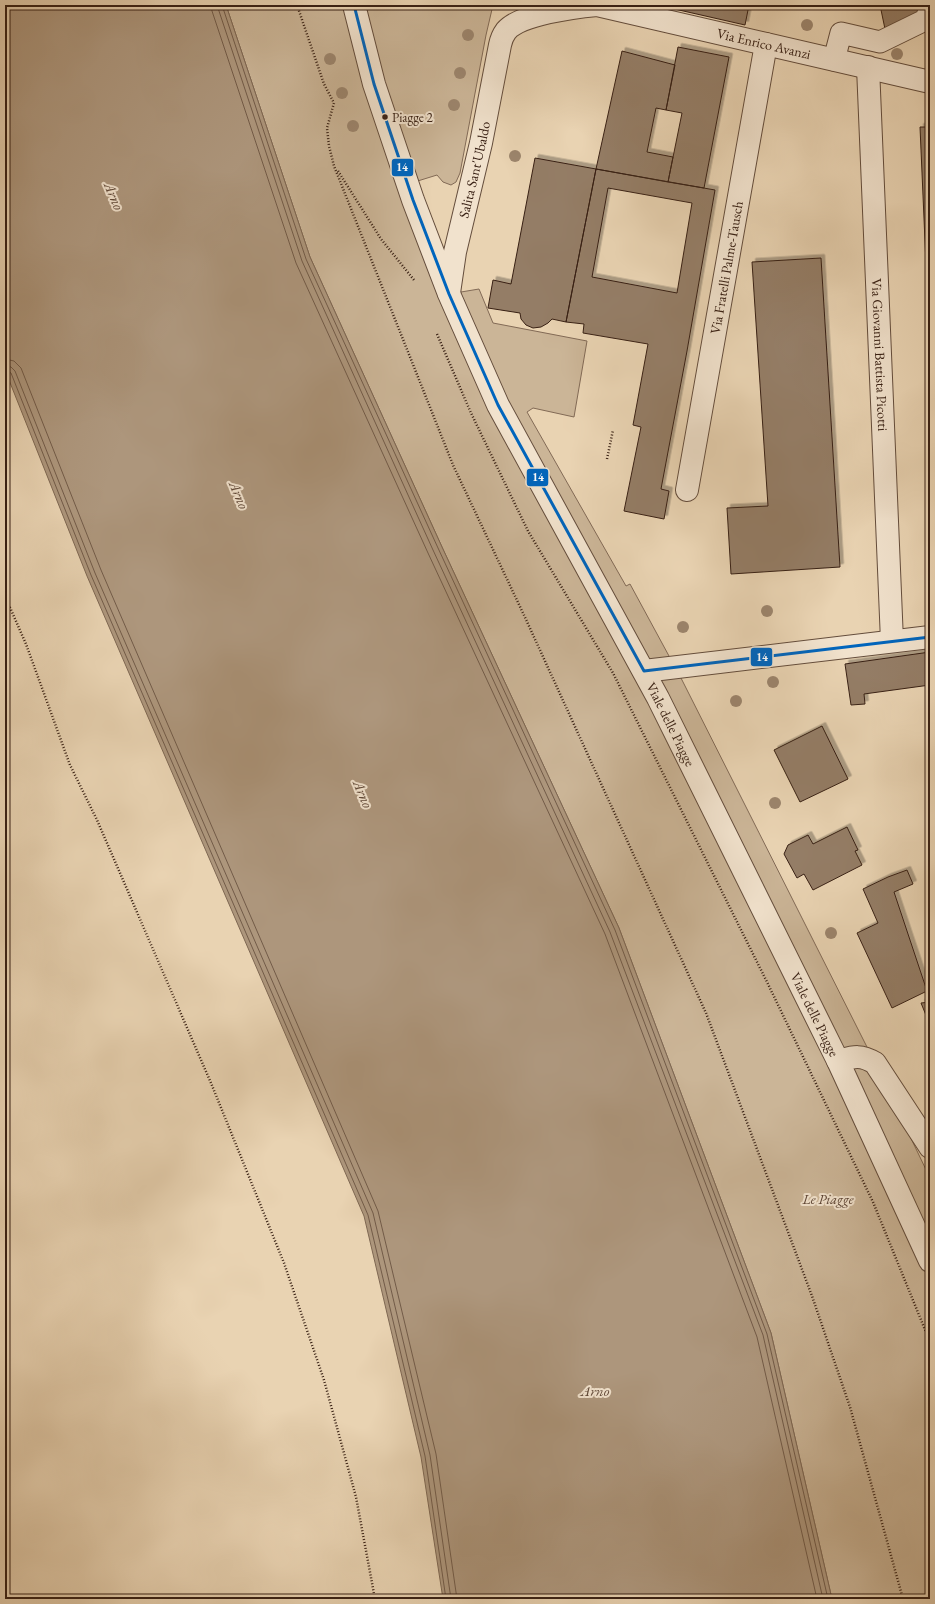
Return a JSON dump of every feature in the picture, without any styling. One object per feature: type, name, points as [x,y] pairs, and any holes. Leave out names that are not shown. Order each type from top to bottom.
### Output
[{"type":"street","name":"Viale delle Piagge","points":[[354,5],[374,84],[413,200],[449,294],[498,405],[644,671],[838,1061],[930,1261]]},
{"type":"street","name":"Via Enrico Avanzi","points":[[500,45],[506,30],[526,19],[572,8],[597,5],[930,82]]},
{"type":"street","points":[[834,60],[841,33],[880,42],[925,20],[930,10]]},
{"type":"street","name":"Via Fratelli Palme-Tausch","points":[[687,490],[766,44]]},
{"type":"street","name":"Salita Sant'Ubaldo","points":[[449,294],[456,252],[481,143],[500,45]]},
{"type":"street","name":"Via Giovanni Battista Picotti","points":[[868,67],[892,641]]},
{"type":"street","points":[[644,671],[930,637]]},
{"type":"street","points":[[838,1061],[854,1057],[864,1057],[875,1063],[930,1147]]},
{"type":"path","points":[[297,5],[324,84],[334,103],[327,128],[329,146],[334,166],[453,465],[526,620],[706,1014],[812,1296],[850,1407],[903,1599]]},
{"type":"path","points":[[334,166],[381,239],[414,280]]},
{"type":"path","points":[[437,334],[471,413],[528,531],[613,673],[767,982],[873,1202],[930,1342]]},
{"type":"path","points":[[607,459],[613,430]]},
{"type":"path","points":[[5,596],[26,644],[70,765],[97,820],[211,1083],[284,1262],[324,1380],[356,1497],[375,1599]]},
{"type":"green space","name":"Le Piagge","points":[[226,5],[493,5],[460,173],[456,182],[451,185],[443,182],[437,175],[408,184],[449,294],[479,289],[493,323],[587,341],[574,417],[533,408],[527,412],[626,586],[630,584],[682,680],[869,1051],[930,1178],[930,1599],[832,1599],[771,1333],[619,928],[442,547],[310,257]]},
{"type":"water","name":"Arno","points":[[5,5],[226,5],[310,257],[442,547],[619,928],[771,1333],[832,1599],[443,1599],[421,1457],[364,1216],[87,576],[5,370]]},
{"type":"building","points":[[657,5],[749,5],[745,25]]},
{"type":"building","points":[[880,5],[917,5],[919,13],[885,29]]},
{"type":"building","points":[[678,47],[729,57],[704,188],[668,182],[682,113],[666,110]]},
{"type":"building","points":[[622,51],[675,65],[666,110],[656,108],[647,152],[673,157],[668,182],[596,169]]},
{"type":"building","points":[[920,127],[930,127],[930,264],[926,264]]},
{"type":"building","points":[[535,158],[596,169],[566,322],[552,319],[541,327],[533,328],[526,325],[521,319],[520,313],[488,308],[493,280],[511,284]]},
{"type":"building","points":[[596,169],[715,190],[661,489],[669,491],[664,519],[624,511],[641,427],[633,425],[648,344],[583,333],[584,324],[566,322]],"holes":[[[608,188],[692,203],[677,293],[592,277]]]},
{"type":"building","points":[[821,258],[840,567],[731,574],[727,508],[768,506],[752,262]]},
{"type":"building","points":[[930,652],[930,685],[864,694],[865,704],[851,705],[845,664]]},
{"type":"building","points":[[822,726],[848,779],[800,802],[774,750]]},
{"type":"building","points":[[847,827],[858,850],[855,851],[862,865],[813,890],[804,874],[797,878],[784,854],[788,845],[808,835],[813,844]]},
{"type":"building","points":[[907,870],[913,884],[894,892],[927,991],[892,1008],[857,933],[878,923],[863,889]]},
{"type":"building","points":[[930,1002],[930,1025],[921,1003]]},
{"type":"transit line","name":"14","points":[[354,5],[374,84],[413,200],[449,294],[498,405],[644,671],[930,637]]},
{"type":"place","name":"Piagge 2","points":[[385,117]]}]
